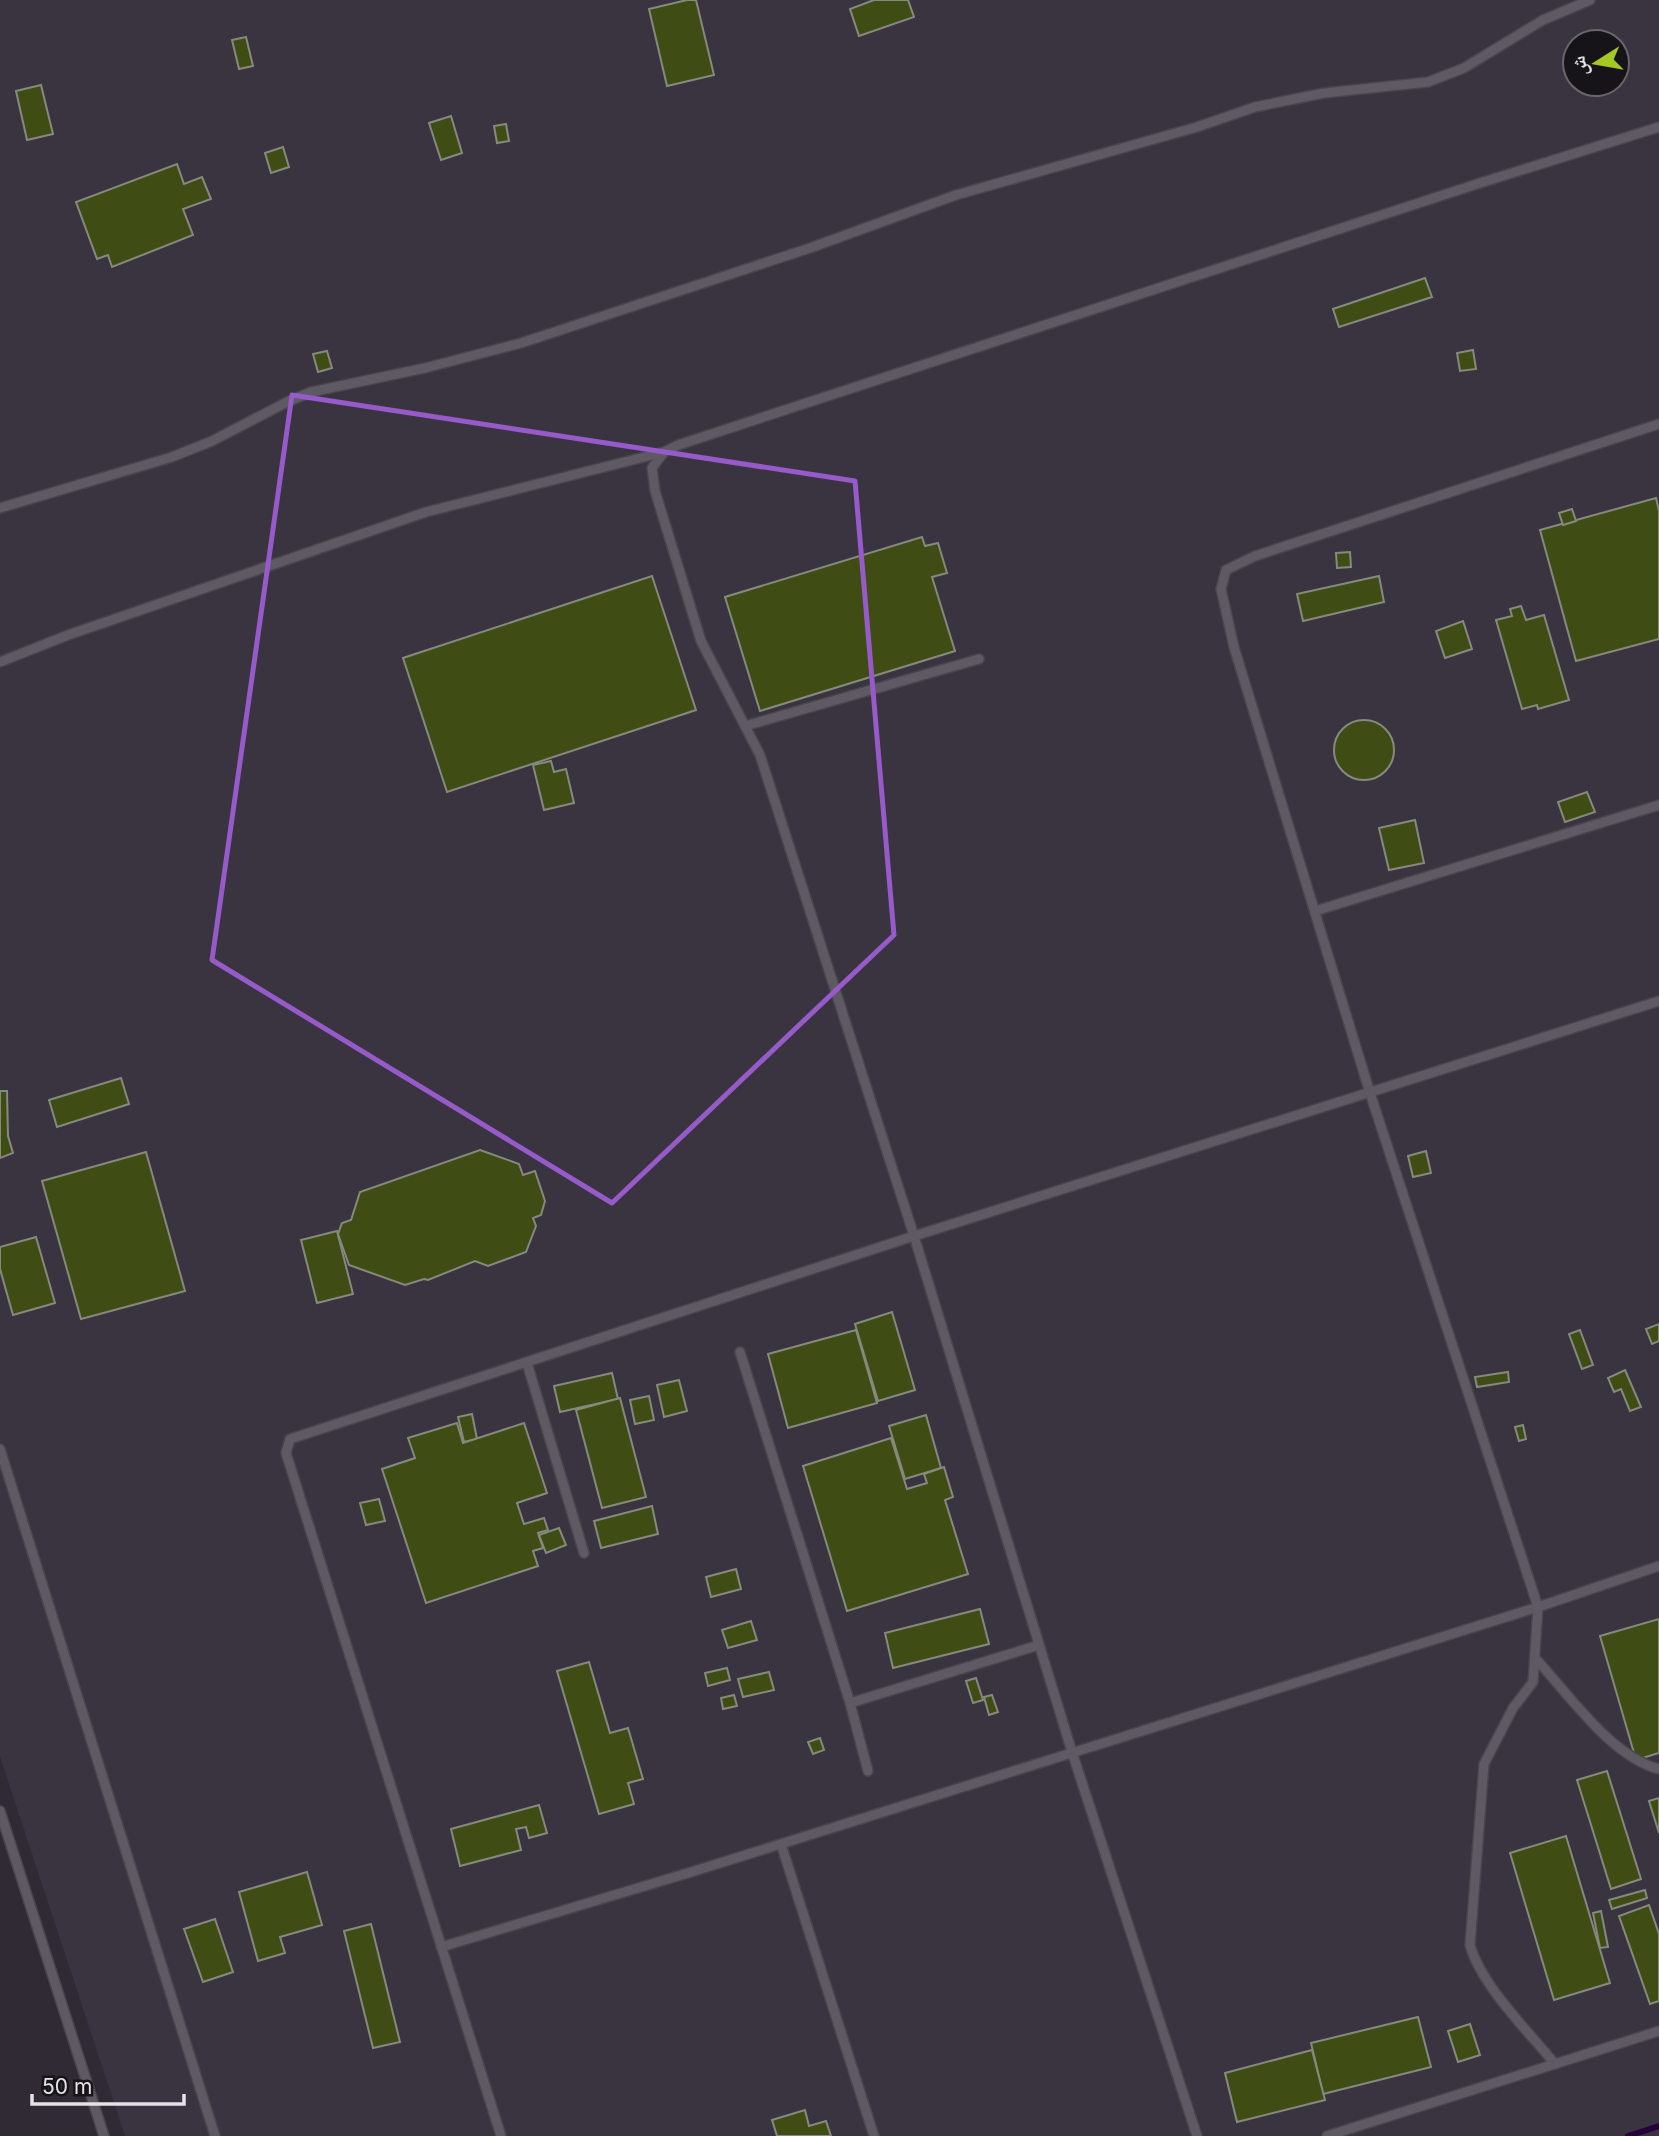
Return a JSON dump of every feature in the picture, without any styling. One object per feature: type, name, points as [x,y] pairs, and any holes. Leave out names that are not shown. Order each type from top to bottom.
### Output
[{"type":"lane","points":[[0,508],[172,457],[212,441],[311,392],[425,368],[521,343],[810,248],[956,195],[1196,127],[1255,107],[1325,93],[1428,82],[1464,68],[1543,20],[1590,0]]},
{"type":"lane","points":[[0,662],[68,635],[426,512],[664,452],[678,445],[1480,183],[1659,127]]},
{"type":"lane","points":[[1555,2064],[1487,1981],[1474,1959],[1470,1945],[1484,1764],[1513,1708],[1533,1682],[1538,1607],[1370,1093],[1234,648],[1221,589],[1226,570],[1255,556],[1659,424]]},
{"type":"lane","points":[[664,452],[652,468],[655,491],[701,641],[760,755],[914,1236],[1072,1752],[1197,2136]]},
{"type":"lane","points":[[745,726],[979,659]]},
{"type":"lane","points":[[1315,911],[1659,805]]},
{"type":"lane","points":[[501,2136],[286,1453],[289,1439],[914,1236],[1659,1001]]},
{"type":"lane","points":[[740,1352],[850,1703],[868,1771]]},
{"type":"lane","points":[[527,1363],[584,1553]]},
{"type":"lane","points":[[0,1449],[215,2136]]},
{"type":"lane","points":[[441,1947],[781,1844],[1538,1607],[1659,1566]]},
{"type":"lane","points":[[850,1703],[1039,1645]]},
{"type":"lane","points":[[1536,1659],[1615,1746],[1645,1765],[1659,1769]]},
{"type":"lane","points":[[0,1811],[104,2136]]},
{"type":"lane","points":[[781,1844],[874,2136]]},
{"type":"lane","points":[[1327,2136],[1659,2031]]},
{"type":"highlighted area","points":[[292,395],[855,481],[894,935],[612,1203],[212,960]]},
{"type":"shaded area","points":[[0,0],[1659,0],[1659,2136],[125,2136],[0,1757]]},
{"type":"building","points":[[696,0],[714,75],[667,86],[649,9]]},
{"type":"building","points":[[874,0],[908,0],[914,17],[859,36],[850,9]]},
{"type":"building","points":[[246,37],[253,66],[239,69],[232,40]]},
{"type":"building","points":[[41,85],[53,134],[27,140],[16,91]]},
{"type":"building","points":[[451,116],[462,153],[441,160],[429,123]]},
{"type":"building","points":[[506,124],[509,141],[497,143],[494,126]]},
{"type":"building","points":[[283,147],[289,167],[271,173],[265,153]]},
{"type":"building","points":[[177,164],[184,184],[202,177],[211,199],[183,209],[193,235],[112,267],[108,255],[97,259],[76,202]]},
{"type":"building","points":[[1425,278],[1432,297],[1339,327],[1333,309]]},
{"type":"building","points":[[1473,350],[1476,369],[1460,371],[1457,353]]},
{"type":"building","points":[[327,351],[332,368],[318,372],[313,354]]},
{"type":"building","points":[[1656,498],[1659,511],[1659,639],[1576,661],[1540,530]]},
{"type":"building","points":[[1572,509],[1576,521],[1563,525],[1559,513]]},
{"type":"building","points":[[922,537],[925,546],[938,543],[947,573],[932,577],[955,651],[760,711],[725,597]]},
{"type":"building","points":[[1350,552],[1351,567],[1337,568],[1336,553]]},
{"type":"building","points":[[652,576],[696,710],[447,792],[403,658]]},
{"type":"building","points":[[1379,576],[1384,602],[1303,621],[1297,594]]},
{"type":"building","points":[[1521,606],[1526,620],[1544,615],[1569,700],[1538,709],[1537,705],[1522,709],[1496,620],[1512,616],[1510,609]]},
{"type":"building","points":[[1463,621],[1472,649],[1445,658],[1436,631]]},
{"type":"building","points":[[1364,720],[1385,729],[1394,750],[1385,771],[1364,780],[1343,771],[1334,750],[1343,729]]},
{"type":"building","points":[[551,761],[554,772],[566,769],[574,803],[544,810],[533,765]]},
{"type":"building","points":[[1587,792],[1595,812],[1565,822],[1558,802]]},
{"type":"building","points":[[1415,820],[1424,863],[1389,870],[1379,828]]},
{"type":"building","points":[[121,1078],[129,1104],[57,1127],[49,1100]]},
{"type":"building","points":[[0,1091],[7,1091],[8,1136],[13,1153],[0,1158]]},
{"type":"building","points":[[480,1150],[519,1164],[523,1175],[535,1171],[545,1201],[541,1215],[533,1218],[536,1226],[526,1252],[488,1266],[475,1261],[428,1280],[405,1285],[349,1265],[338,1234],[342,1223],[351,1220],[360,1192]]},
{"type":"building","points":[[1426,1151],[1431,1173],[1413,1177],[1408,1156]]},
{"type":"building","points":[[146,1152],[185,1291],[81,1319],[42,1181]]},
{"type":"building","points":[[337,1231],[353,1294],[317,1303],[301,1240]]},
{"type":"building","points":[[36,1237],[55,1303],[13,1315],[0,1269],[0,1247]]},
{"type":"building","points":[[892,1312],[915,1390],[878,1401],[855,1324]]},
{"type":"building","points":[[1659,1324],[1659,1341],[1652,1344],[1646,1329]]},
{"type":"building","points":[[856,1330],[877,1403],[788,1428],[768,1354]]},
{"type":"building","points":[[1580,1330],[1593,1365],[1582,1369],[1569,1334]]},
{"type":"building","points":[[1625,1370],[1641,1407],[1630,1411],[1621,1389],[1614,1392],[1608,1378]]},
{"type":"building","points":[[1508,1372],[1509,1382],[1477,1387],[1475,1377]]},
{"type":"building","points":[[612,1373],[618,1399],[560,1412],[554,1386]]},
{"type":"building","points":[[679,1380],[687,1411],[664,1417],[657,1385]]},
{"type":"building","points":[[649,1396],[654,1420],[635,1424],[630,1400]]},
{"type":"building","points":[[620,1398],[646,1497],[602,1508],[576,1410]]},
{"type":"building","points":[[472,1414],[477,1439],[464,1442],[458,1417]]},
{"type":"building","points":[[926,1415],[941,1468],[905,1479],[889,1426]]},
{"type":"building","points":[[457,1423],[463,1443],[524,1423],[547,1493],[517,1503],[524,1524],[544,1518],[548,1530],[538,1533],[543,1548],[533,1551],[538,1566],[426,1603],[382,1469],[415,1458],[408,1438]]},
{"type":"building","points":[[1523,1425],[1526,1439],[1519,1441],[1515,1427]]},
{"type":"building","points":[[891,1438],[907,1489],[927,1483],[924,1474],[944,1467],[953,1497],[945,1500],[968,1574],[847,1611],[803,1466]]},
{"type":"building","points":[[379,1499],[385,1521],[366,1525],[360,1503]]},
{"type":"building","points":[[652,1506],[658,1534],[601,1548],[594,1521]]},
{"type":"building","points":[[559,1528],[566,1545],[546,1553],[539,1535]]},
{"type":"building","points":[[736,1569],[741,1589],[711,1597],[706,1577]]},
{"type":"building","points":[[980,1609],[989,1644],[893,1668],[885,1633]]},
{"type":"building","points":[[1659,1619],[1659,1753],[1636,1760],[1600,1636]]},
{"type":"building","points":[[751,1621],[757,1640],[728,1648],[722,1630]]},
{"type":"building","points":[[589,1662],[610,1733],[628,1728],[643,1779],[628,1783],[634,1804],[599,1814],[557,1671]]},
{"type":"building","points":[[727,1668],[730,1680],[708,1686],[705,1673]]},
{"type":"building","points":[[769,1672],[774,1690],[743,1697],[738,1679]]},
{"type":"building","points":[[976,1678],[983,1700],[973,1703],[966,1681]]},
{"type":"building","points":[[734,1695],[737,1706],[723,1709],[721,1698]]},
{"type":"building","points":[[992,1695],[998,1712],[989,1715],[984,1697]]},
{"type":"building","points":[[820,1738],[824,1750],[813,1754],[808,1742]]},
{"type":"building","points":[[1607,1771],[1641,1879],[1611,1889],[1577,1780]]},
{"type":"building","points":[[1659,1798],[1659,1833],[1649,1801]]},
{"type":"building","points":[[539,1805],[547,1833],[529,1838],[526,1827],[516,1829],[521,1850],[460,1866],[451,1829]]},
{"type":"building","points":[[1566,1836],[1610,1983],[1554,2000],[1510,1853]]},
{"type":"building","points":[[307,1872],[322,1925],[280,1937],[285,1953],[258,1961],[239,1892]]},
{"type":"building","points":[[1645,1890],[1647,1898],[1612,1909],[1609,1900]]},
{"type":"building","points":[[1649,1905],[1659,1934],[1659,2001],[1650,2004],[1619,1916]]},
{"type":"building","points":[[1601,1911],[1608,1947],[1600,1948],[1593,1913]]},
{"type":"building","points":[[215,1919],[233,1972],[203,1982],[184,1929]]},
{"type":"building","points":[[371,1924],[400,2042],[373,2048],[344,1931]]},
{"type":"building","points":[[1418,2017],[1431,2067],[1323,2094],[1311,2043]]},
{"type":"building","points":[[1470,2024],[1480,2055],[1458,2062],[1448,2031]]},
{"type":"building","points":[[1312,2050],[1325,2100],[1237,2122],[1225,2073]]},
{"type":"building","points":[[805,2110],[809,2126],[826,2121],[831,2136],[777,2136],[772,2120]]},
{"type":"waterway","points":[[1628,2136],[1659,2126]]}]
